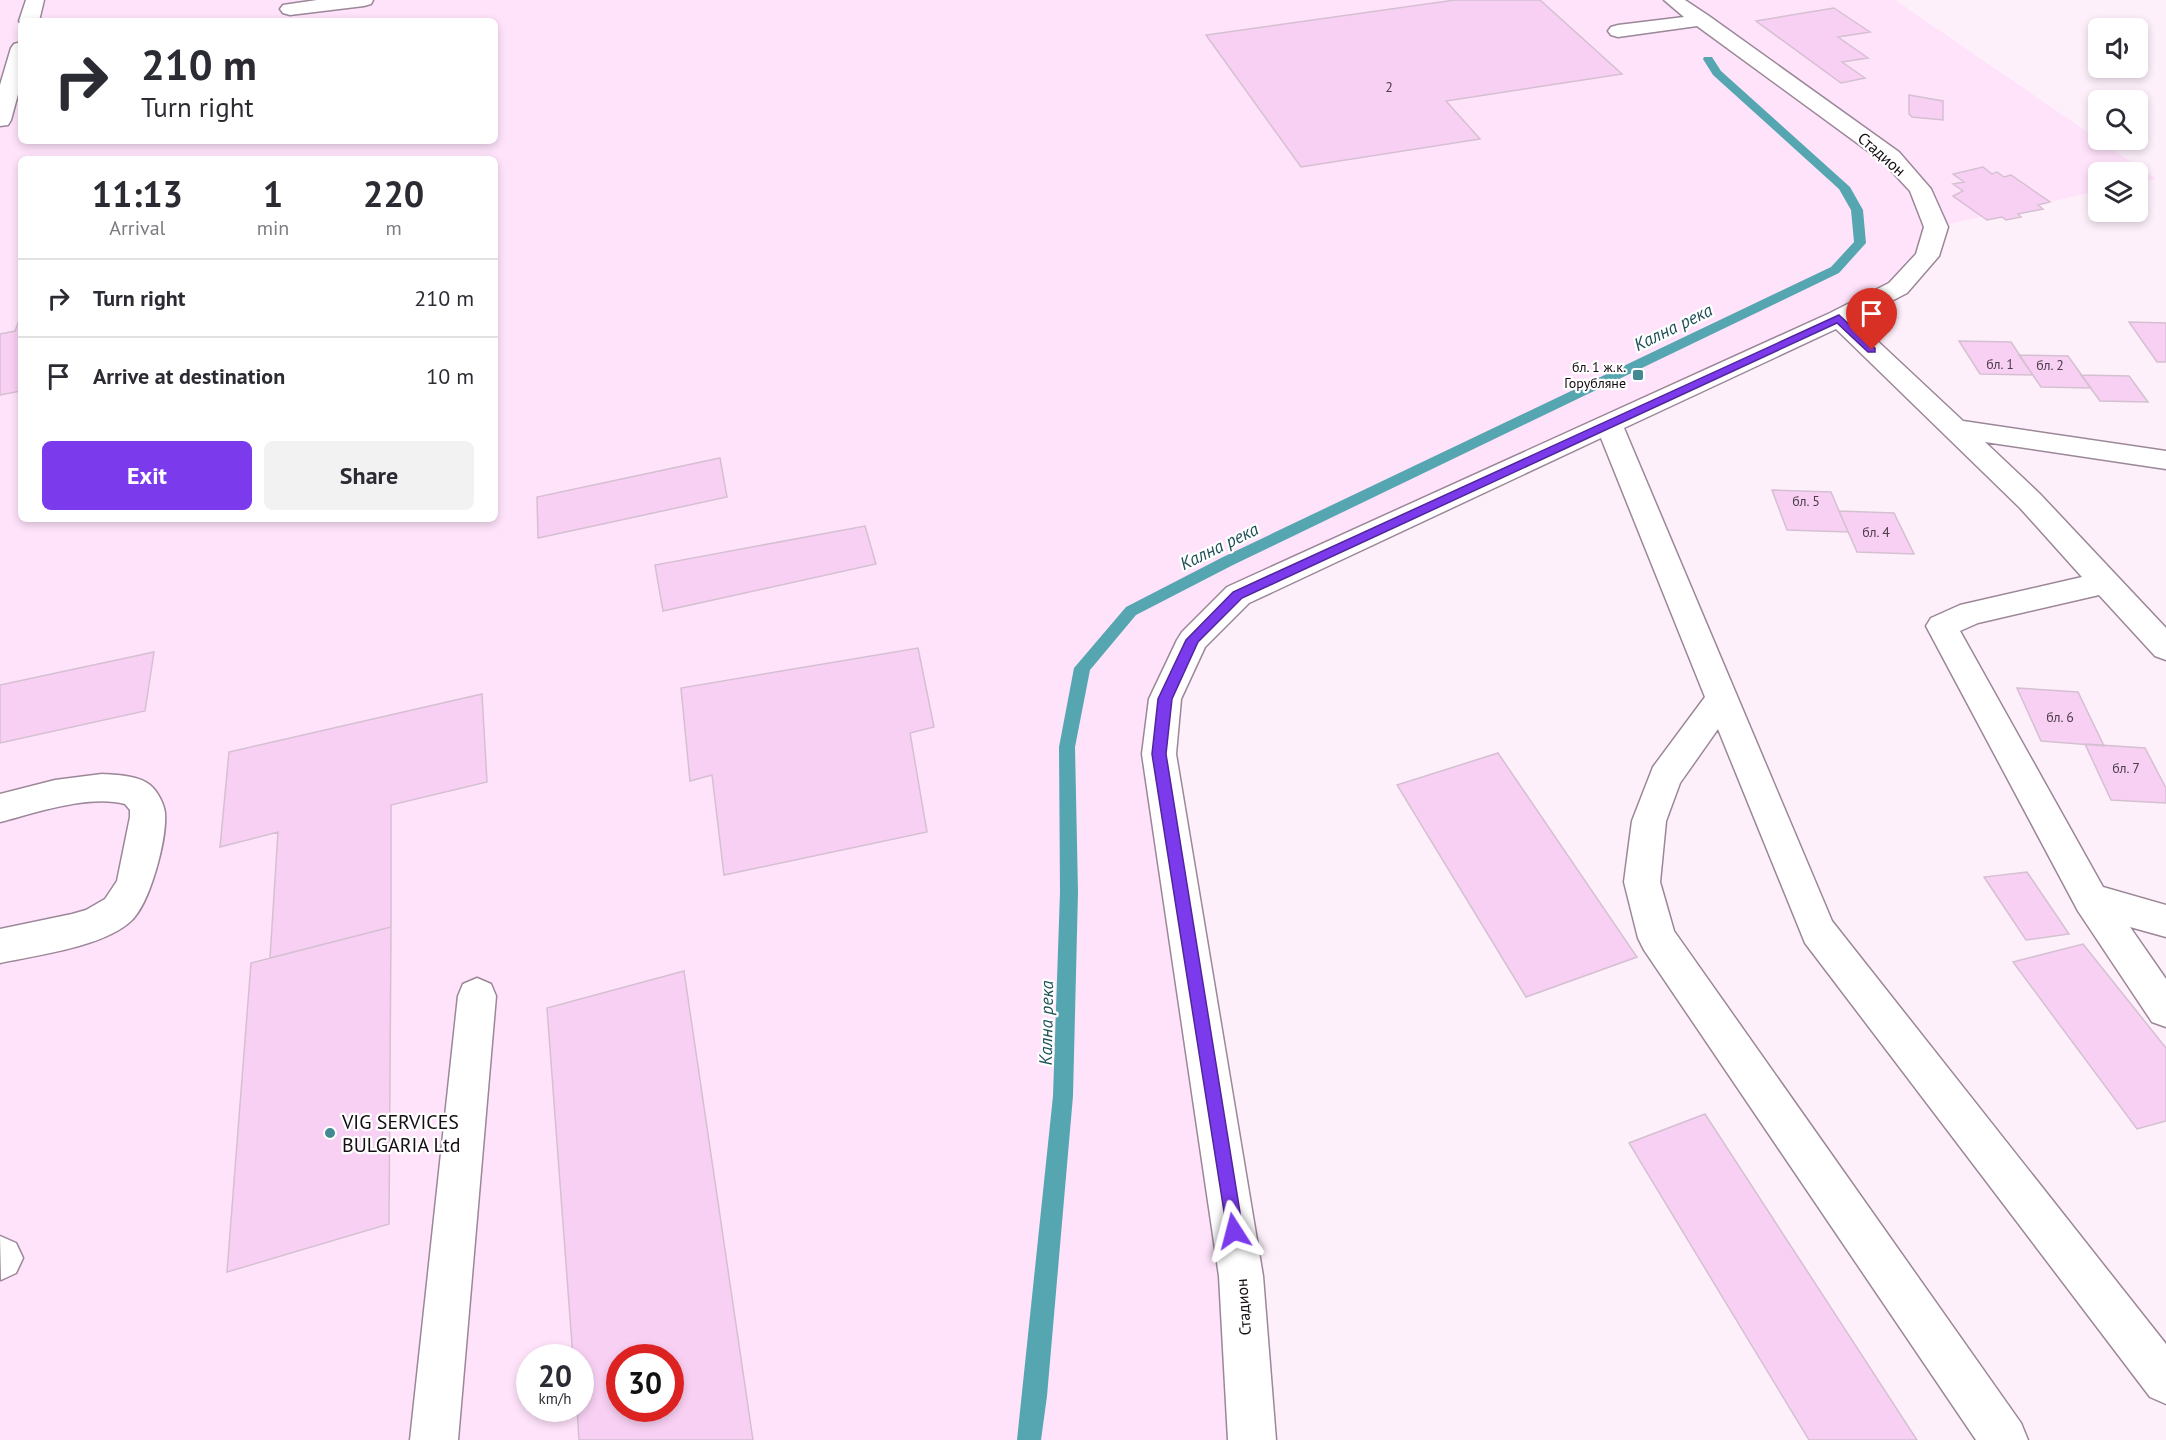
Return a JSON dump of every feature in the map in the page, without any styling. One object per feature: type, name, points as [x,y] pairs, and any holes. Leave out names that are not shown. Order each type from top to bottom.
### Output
[{"type":"street","points":[[30,18],[35,0]]},
{"type":"street","points":[[290,10],[364,0]]},
{"type":"street","name":"Стадион","points":[[1252,1440],[1241,1276],[1159,754],[1165,699],[1193,640],[1238,595],[1839,318],[1898,288],[1927,256],[1936,227],[1920,189],[1891,157],[1673,0]]},
{"type":"street","points":[[1618,31],[1702,20]]},
{"type":"street","points":[[0,120],[18,58]]},
{"type":"street","points":[[1839,318],[2031,501],[2166,648]]},
{"type":"street","points":[[1609,424],[1818,931],[2166,1381]]},
{"type":"street","points":[[1955,429],[2166,460]]},
{"type":"street","points":[[2104,583],[1971,613],[1942,626],[2091,900],[2166,1009]]},
{"type":"street","points":[[1722,699],[1665,777],[1649,821],[1642,882],[1657,938],[2004,1440]]},
{"type":"street","points":[[0,808],[98,787],[121,788],[137,794],[146,802],[148,816],[137,882],[130,897],[120,908],[109,917],[90,925],[0,946]]},
{"type":"street","points":[[2091,900],[2166,921]]},
{"type":"street","points":[[434,1440],[477,996]]},
{"type":"shaded area","points":[[0,0],[1895,0],[2088,132],[2088,150],[2114,150],[2131,162],[2088,162],[2088,193],[1936,227],[1898,288],[1238,595],[1165,699],[1252,1440],[0,1440]]},
{"type":"shaded area","points":[[2148,174],[2156,179],[2148,181]]},
{"type":"building","points":[[1455,0],[1540,0],[1622,74],[1446,101],[1480,139],[1301,167],[1206,35]]},
{"type":"building","points":[[1834,8],[1870,32],[1838,37],[1868,58],[1842,62],[1865,78],[1841,83],[1756,21]]},
{"type":"building","points":[[1909,95],[1943,101],[1943,120],[1912,117],[1909,114]]},
{"type":"building","points":[[1983,167],[1992,174],[1997,172],[2004,177],[2011,175],[2050,202],[2038,205],[2043,209],[2018,214],[2021,217],[1987,220],[1953,196],[1963,191],[1953,184],[1964,182],[1953,174]]},
{"type":"building","points":[[2129,322],[2166,323],[2166,362],[2157,362]]},
{"type":"building","points":[[18,323],[18,392],[0,395],[0,334],[15,331]]},
{"type":"building","points":[[1959,341],[2011,342],[2033,375],[1980,374]]},
{"type":"building","points":[[2019,355],[2068,356],[2091,388],[2041,387]]},
{"type":"building","points":[[2081,375],[2129,376],[2148,402],[2100,401]]},
{"type":"building","points":[[720,458],[727,497],[538,538],[537,497]]},
{"type":"building","points":[[1772,490],[1831,492],[1848,532],[1787,530]]},
{"type":"building","points":[[1839,511],[1894,513],[1914,554],[1857,552]]},
{"type":"building","points":[[865,526],[876,564],[663,611],[655,565]]},
{"type":"building","points":[[918,648],[934,727],[910,733],[927,832],[724,875],[712,775],[690,781],[681,688]]},
{"type":"building","points":[[154,652],[145,711],[0,743],[0,685]]},
{"type":"building","points":[[2017,688],[2078,692],[2104,746],[2041,741]]},
{"type":"building","points":[[482,694],[487,782],[391,805],[391,927],[270,958],[278,832],[220,847],[229,752]]},
{"type":"building","points":[[2085,744],[2145,748],[2166,788],[2166,803],[2111,800]]},
{"type":"building","points":[[1498,753],[1637,957],[1526,997],[1397,785]]},
{"type":"building","points":[[2027,872],[2069,934],[2026,940],[1984,877]]},
{"type":"building","points":[[391,927],[389,1224],[227,1272],[251,963]]},
{"type":"building","points":[[2083,944],[2166,1048],[2166,1121],[2137,1129],[2013,962]]},
{"type":"building","points":[[684,971],[753,1440],[579,1440],[578,1422],[594,1422],[594,1344],[572,1344],[547,1008]]},
{"type":"building","points":[[1705,1114],[1917,1440],[1809,1440],[1629,1143]]},
{"type":"waterway","name":"Кална река","points":[[1029,1440],[1063,1096],[1069,892],[1067,747],[1082,668],[1131,611],[1228,561],[1835,270],[1860,243],[1857,210],[1844,187],[1717,73],[1708,59]]},
{"type":"place","name":"бл. 1 ж.к. Горубляне","points":[[1638,375]]},
{"type":"place","name":"VIG SERVICES BULGARIA Ltd","points":[[330,1133]]},
{"type":"route","points":[[1234,1231],[1159,754],[1165,699],[1193,640],[1238,595],[1839,318],[1872,350]]}]
